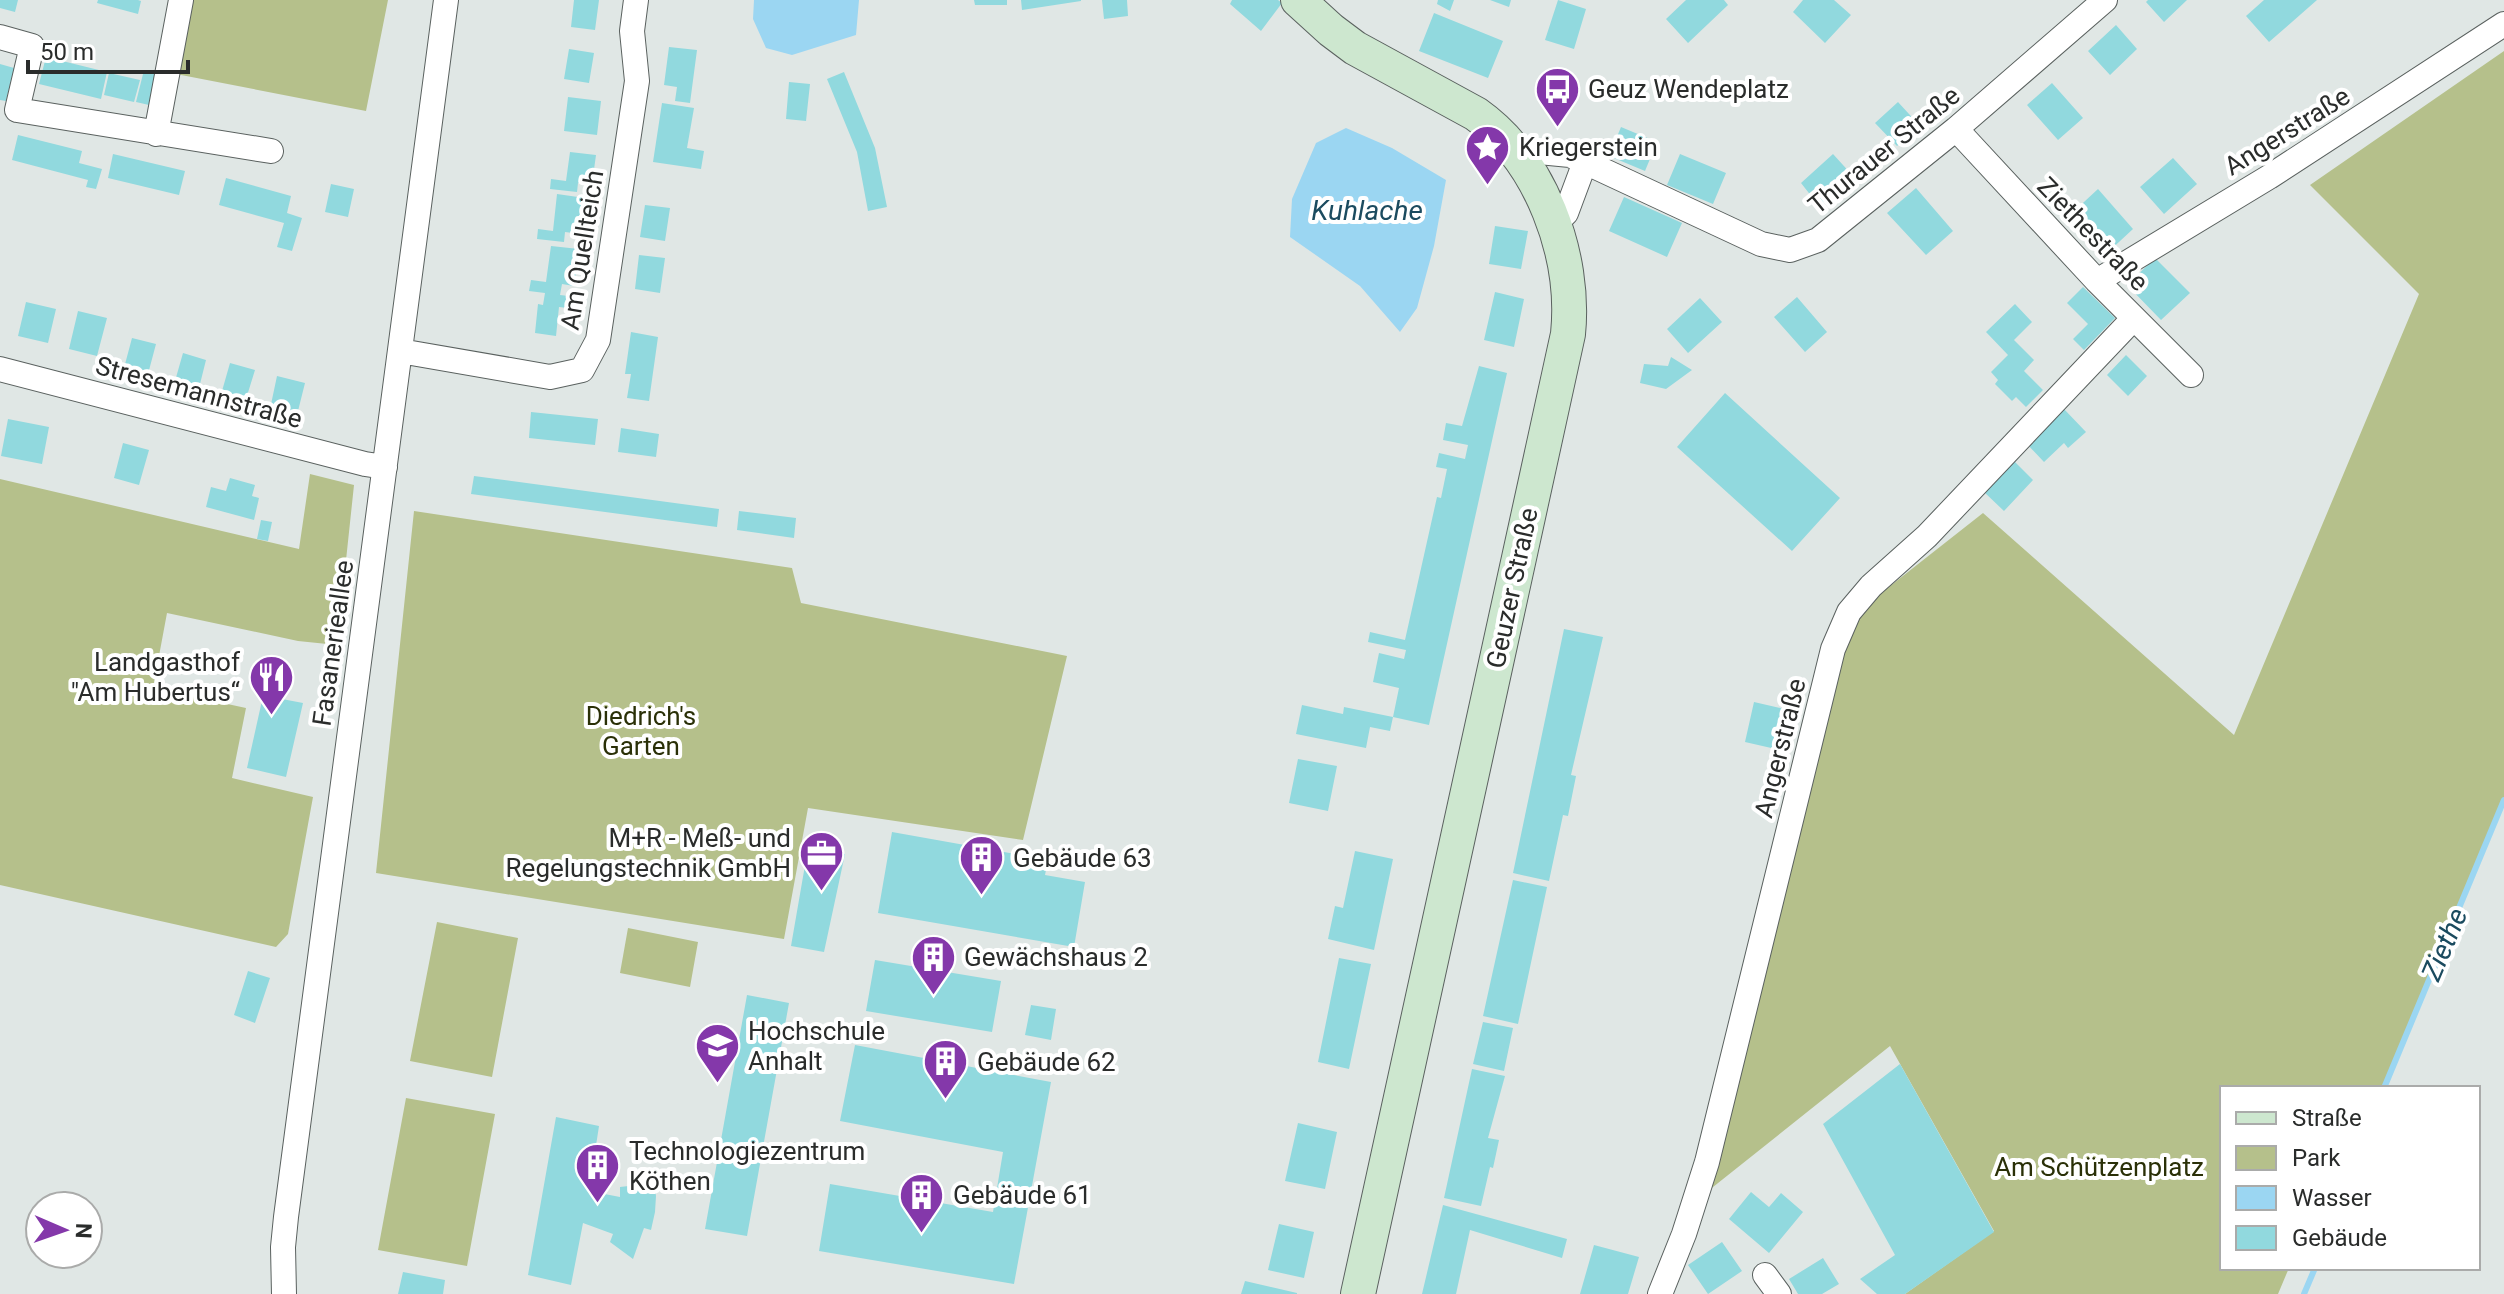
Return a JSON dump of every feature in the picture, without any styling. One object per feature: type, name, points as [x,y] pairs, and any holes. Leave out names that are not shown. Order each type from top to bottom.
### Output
[{"type":"main road","name":"Geuzer Straße","points":[[1298,0],[1355,48],[1493,126],[1523,160],[1553,226],[1570,298],[1568,334],[1358,1294]]},
{"type":"street","points":[[156,134],[181,0]]},
{"type":"street","name":"Fasanerieallee","points":[[284,1294],[286,1217],[446,0]]},
{"type":"street","name":"Am Quellteich","points":[[400,351],[550,377],[582,370],[598,340],[635,96],[637,81],[632,31],[636,0]]},
{"type":"street","name":"Thurauer Straße","points":[[1523,160],[1539,152],[1555,151],[1761,244],[1790,250],[1818,240],[1956,129],[2105,0]]},
{"type":"street","name":"Angerstraße","points":[[2097,281],[2269,177],[2504,24]]},
{"type":"street","points":[[0,37],[32,46],[17,110],[271,151]]},
{"type":"street","name":"Ziethestraße","points":[[1956,129],[2097,281],[2191,375]]},
{"type":"street","points":[[1553,226],[1566,213],[1585,162]]},
{"type":"street","name":"Angerstraße","points":[[1660,1294],[1699,1189],[1833,649],[1849,612],[1871,586],[1927,536],[2134,318]]},
{"type":"street","name":"Stresemannstraße","points":[[0,369],[385,467]]},
{"type":"green space","points":[[193,0],[388,0],[366,111],[176,74]]},
{"type":"green space","name":"Am Schützenplatz","points":[[2504,51],[2504,800],[2385,1086],[2220,1086],[2220,1270],[2288,1270],[2278,1294],[1905,1294],[1994,1231],[1890,1046],[1708,1191],[1852,616],[1983,513],[2234,735],[2419,294],[2310,185]]},
{"type":"green space","points":[[310,474],[354,485],[337,645],[298,641],[167,613],[153,688],[246,708],[232,778],[313,797],[288,934],[276,947],[0,885],[0,479],[299,549]]},
{"type":"green space","name":"Diedrich's Garten","points":[[414,511],[792,568],[801,603],[1067,656],[1023,840],[808,808],[784,939],[376,873]]},
{"type":"green space","points":[[437,922],[518,938],[492,1077],[410,1061]]},
{"type":"green space","points":[[628,928],[698,942],[690,987],[620,973]]},
{"type":"green space","points":[[406,1098],[495,1114],[467,1266],[378,1250]]},
{"type":"water","points":[[754,0],[859,0],[856,35],[792,55],[766,48],[753,19]]},
{"type":"water","name":"Kuhlache","points":[[1346,128],[1392,148],[1446,180],[1434,246],[1417,308],[1400,332],[1360,286],[1290,237],[1292,199],[1316,143]]},
{"type":"building","points":[[0,0],[18,0],[15,12],[0,8]]},
{"type":"building","points":[[98,0],[141,1],[138,14],[97,3]]},
{"type":"building","points":[[574,0],[599,0],[595,30],[571,27]]},
{"type":"building","points":[[974,0],[1007,0],[1007,5],[975,5]]},
{"type":"building","points":[[1021,0],[1081,0],[1081,1],[1022,10]]},
{"type":"building","points":[[1102,0],[1127,0],[1128,16],[1104,19]]},
{"type":"building","points":[[1232,0],[1278,0],[1282,3],[1261,31],[1230,4]]},
{"type":"building","points":[[1438,0],[1454,0],[1450,11],[1437,4]]},
{"type":"building","points":[[1490,0],[1511,0],[1509,7]]},
{"type":"building","points":[[1558,0],[1586,9],[1574,49],[1545,40]]},
{"type":"building","points":[[1686,0],[1724,0],[1728,5],[1688,43],[1666,19]]},
{"type":"building","points":[[1803,0],[1834,0],[1851,15],[1825,43],[1793,12]]},
{"type":"building","points":[[2187,0],[2164,22],[2146,2]]},
{"type":"building","points":[[2264,0],[2317,0],[2269,42],[2246,16]]},
{"type":"building","points":[[1434,13],[1503,41],[1488,78],[1419,51]]},
{"type":"building","points":[[2116,25],[2137,49],[2110,75],[2088,51]]},
{"type":"building","points":[[669,47],[697,50],[690,103],[675,101],[677,87],[664,85]]},
{"type":"building","points":[[569,49],[594,53],[589,83],[564,79]]},
{"type":"building","points":[[46,57],[107,72],[101,99],[39,84]]},
{"type":"building","points":[[0,64],[14,68],[6,101],[0,100]]},
{"type":"building","points":[[144,70],[157,74],[149,105],[136,102]]},
{"type":"building","points":[[844,72],[875,148],[887,207],[868,211],[857,152],[827,79]]},
{"type":"building","points":[[109,73],[140,80],[134,102],[104,95]]},
{"type":"building","points":[[789,82],[810,84],[806,121],[786,119]]},
{"type":"building","points":[[2052,83],[2083,118],[2058,140],[2027,105]]},
{"type":"building","points":[[568,97],[601,101],[597,135],[564,131]]},
{"type":"building","points":[[1898,102],[1920,126],[1897,146],[1875,123]]},
{"type":"building","points":[[662,103],[694,108],[687,148],[704,151],[701,169],[653,162]]},
{"type":"building","points":[[1621,127],[1657,142],[1645,171],[1609,156]]},
{"type":"building","points":[[18,135],[82,151],[79,163],[102,169],[96,189],[86,187],[88,180],[12,160]]},
{"type":"building","points":[[570,152],[596,155],[592,184],[578,183],[577,192],[550,189],[551,179],[566,181]]},
{"type":"building","points":[[113,154],[185,171],[179,195],[108,178]]},
{"type":"building","points":[[1680,154],[1726,173],[1713,204],[1667,185]]},
{"type":"building","points":[[1833,154],[1853,176],[1819,206],[1801,183]]},
{"type":"building","points":[[2173,158],[2197,184],[2164,214],[2140,187]]},
{"type":"building","points":[[226,178],[291,196],[287,213],[302,218],[292,251],[277,247],[284,223],[219,205]]},
{"type":"building","points":[[331,184],[354,189],[348,217],[325,212]]},
{"type":"building","points":[[1916,188],[1953,231],[1926,255],[1887,213]]},
{"type":"building","points":[[2098,189],[2133,229],[2106,254],[2071,214]]},
{"type":"building","points":[[557,194],[585,198],[581,234],[565,232],[564,242],[537,239],[538,229],[553,231]]},
{"type":"building","points":[[1624,197],[1682,223],[1667,257],[1609,231]]},
{"type":"building","points":[[645,205],[670,208],[665,241],[640,237]]},
{"type":"building","points":[[1495,226],[1528,231],[1521,269],[1489,264]]},
{"type":"building","points":[[551,246],[579,249],[574,286],[562,284],[560,295],[577,297],[576,309],[559,307],[556,336],[535,333],[538,304],[543,305],[545,293],[529,291],[531,280],[546,282]]},
{"type":"building","points":[[639,255],[665,258],[660,293],[635,289]]},
{"type":"building","points":[[2155,258],[2190,293],[2161,320],[2127,285]]},
{"type":"building","points":[[2083,287],[2115,318],[2084,350],[2073,339],[2088,324],[2067,303]]},
{"type":"building","points":[[1495,292],[1524,299],[1514,347],[1484,340]]},
{"type":"building","points":[[1797,297],[1827,332],[1805,352],[1774,317]]},
{"type":"building","points":[[1700,298],[1722,322],[1688,353],[1667,329]]},
{"type":"building","points":[[26,302],[56,309],[48,343],[18,336]]},
{"type":"building","points":[[2015,304],[2032,322],[2014,340],[2034,360],[2024,371],[2043,390],[2026,407],[2016,397],[2012,401],[1995,384],[1998,380],[1991,372],[2008,355],[1986,332]]},
{"type":"building","points":[[78,311],[107,318],[97,356],[69,349]]},
{"type":"building","points":[[631,332],[658,337],[649,401],[627,398],[631,374],[625,374]]},
{"type":"building","points":[[132,338],[156,344],[148,374],[124,368]]},
{"type":"building","points":[[183,353],[206,360],[199,388],[175,381]]},
{"type":"building","points":[[2126,355],[2147,376],[2128,396],[2107,375]]},
{"type":"building","points":[[1671,357],[1692,370],[1666,389],[1640,383],[1644,364],[1668,366]]},
{"type":"building","points":[[230,363],[255,370],[246,399],[222,391]]},
{"type":"building","points":[[1479,366],[1507,373],[1429,725],[1393,717],[1399,688],[1373,682],[1379,653],[1404,659],[1406,650],[1368,642],[1370,632],[1405,640],[1437,497],[1441,498],[1447,469],[1436,467],[1439,453],[1465,459],[1468,445],[1443,440],[1446,423],[1462,426]]},
{"type":"building","points":[[277,376],[305,383],[297,415],[270,409]]},
{"type":"building","points":[[1725,393],[1840,498],[1792,551],[1677,447]]},
{"type":"building","points":[[2063,408],[2086,432],[2068,448],[2064,443],[2044,462],[2026,443]]},
{"type":"building","points":[[531,412],[598,419],[595,445],[529,438]]},
{"type":"building","points":[[8,419],[49,427],[42,464],[1,456]]},
{"type":"building","points":[[621,428],[659,434],[656,457],[618,452]]},
{"type":"building","points":[[123,443],[149,450],[139,485],[114,478]]},
{"type":"building","points":[[2013,460],[2033,480],[2004,511],[1983,491]]},
{"type":"building","points":[[474,476],[719,509],[717,527],[471,494]]},
{"type":"building","points":[[230,478],[255,485],[252,496],[259,498],[254,520],[206,507],[211,487],[226,491]]},
{"type":"building","points":[[739,511],[796,518],[794,538],[737,530]]},
{"type":"building","points":[[261,520],[272,522],[268,541],[257,539]]},
{"type":"building","points":[[1564,629],[1603,637],[1571,775],[1576,776],[1568,816],[1563,815],[1549,881],[1513,873]]},
{"type":"building","points":[[271,684],[285,687],[282,699],[303,703],[286,777],[247,768],[263,696],[268,697]]},
{"type":"building","points":[[1754,702],[1793,711],[1784,751],[1745,742]]},
{"type":"building","points":[[1302,705],[1343,714],[1344,707],[1393,717],[1390,731],[1370,727],[1366,748],[1296,734]]},
{"type":"building","points":[[1298,759],[1337,766],[1328,811],[1289,803]]},
{"type":"building","name":"Gebäude 63","points":[[892,832],[1048,860],[1045,875],[1085,882],[1074,947],[878,913]]},
{"type":"building","points":[[808,848],[845,854],[824,952],[791,946]]},
{"type":"building","points":[[1355,851],[1393,859],[1374,950],[1328,939],[1335,906],[1343,908]]},
{"type":"building","points":[[1513,880],[1547,887],[1518,1024],[1483,1016]]},
{"type":"building","points":[[1339,958],[1371,964],[1349,1069],[1318,1062]]},
{"type":"building","name":"Gewächshaus 2","points":[[875,960],[1001,981],[992,1032],[866,1011]]},
{"type":"building","points":[[248,971],[270,978],[255,1023],[234,1015]]},
{"type":"building","points":[[747,995],[789,1003],[747,1236],[705,1229]]},
{"type":"building","points":[[1031,1005],[1056,1009],[1051,1040],[1025,1035]]},
{"type":"building","points":[[1483,1022],[1513,1028],[1504,1071],[1473,1064]]},
{"type":"building","points":[[855,1045],[1051,1082],[1014,1284],[819,1251],[830,1184],[993,1212],[1003,1152],[840,1121]]},
{"type":"building","points":[[1900,1064],[1994,1232],[1905,1294],[1877,1294],[1860,1279],[1895,1255],[1823,1124]]},
{"type":"building","points":[[1472,1069],[1505,1076],[1488,1138],[1499,1140],[1481,1206],[1444,1198]]},
{"type":"building","name":"Technologiezentrum Köthen","points":[[556,1117],[599,1126],[589,1191],[620,1197],[620,1187],[654,1183],[656,1196],[651,1230],[644,1228],[633,1259],[610,1242],[613,1234],[583,1223],[571,1285],[528,1275]]},
{"type":"building","points":[[1298,1123],[1337,1132],[1325,1189],[1285,1181]]},
{"type":"building","points":[[1751,1192],[1769,1207],[1781,1193],[1803,1212],[1769,1253],[1729,1219]]},
{"type":"building","points":[[1443,1205],[1567,1239],[1562,1258],[1470,1230],[1456,1294],[1422,1294]]},
{"type":"building","points":[[1279,1224],[1314,1232],[1304,1278],[1268,1270]]},
{"type":"building","points":[[1722,1242],[1742,1271],[1708,1294],[1688,1265]]},
{"type":"building","points":[[1594,1245],[1639,1257],[1628,1294],[1580,1294]]},
{"type":"building","points":[[1823,1258],[1839,1284],[1822,1294],[1798,1294],[1789,1279]]},
{"type":"building","points":[[403,1272],[445,1280],[443,1294],[398,1294]]},
{"type":"building","points":[[1245,1281],[1297,1293],[1297,1294],[1241,1294]]},
{"type":"waterway","name":"Ziethe","points":[[2385,1086],[2504,800]]},
{"type":"waterway","name":"Ziethe","points":[[2304,1294],[2314,1270]]},
{"type":"place","name":"Geuz Wendeplatz","points":[[1557,128]]},
{"type":"place","name":"Kriegerstein","points":[[1488,186]]},
{"type":"place","name":"Landgasthof \"Am Hubertus“","points":[[271,716]]},
{"type":"place","name":"M+R - Meß- und Regelungstechnik GmbH","points":[[822,892]]},
{"type":"place","name":"Gebäude 63","points":[[982,897]]},
{"type":"place","name":"Gewächshaus 2","points":[[933,996]]},
{"type":"place","name":"Hochschule Anhalt","points":[[717,1085]]},
{"type":"place","name":"Gebäude 62","points":[[946,1101]]},
{"type":"place","name":"Technologiezentrum Köthen","points":[[598,1205]]},
{"type":"place","name":"Gebäude 61","points":[[922,1234]]}]
